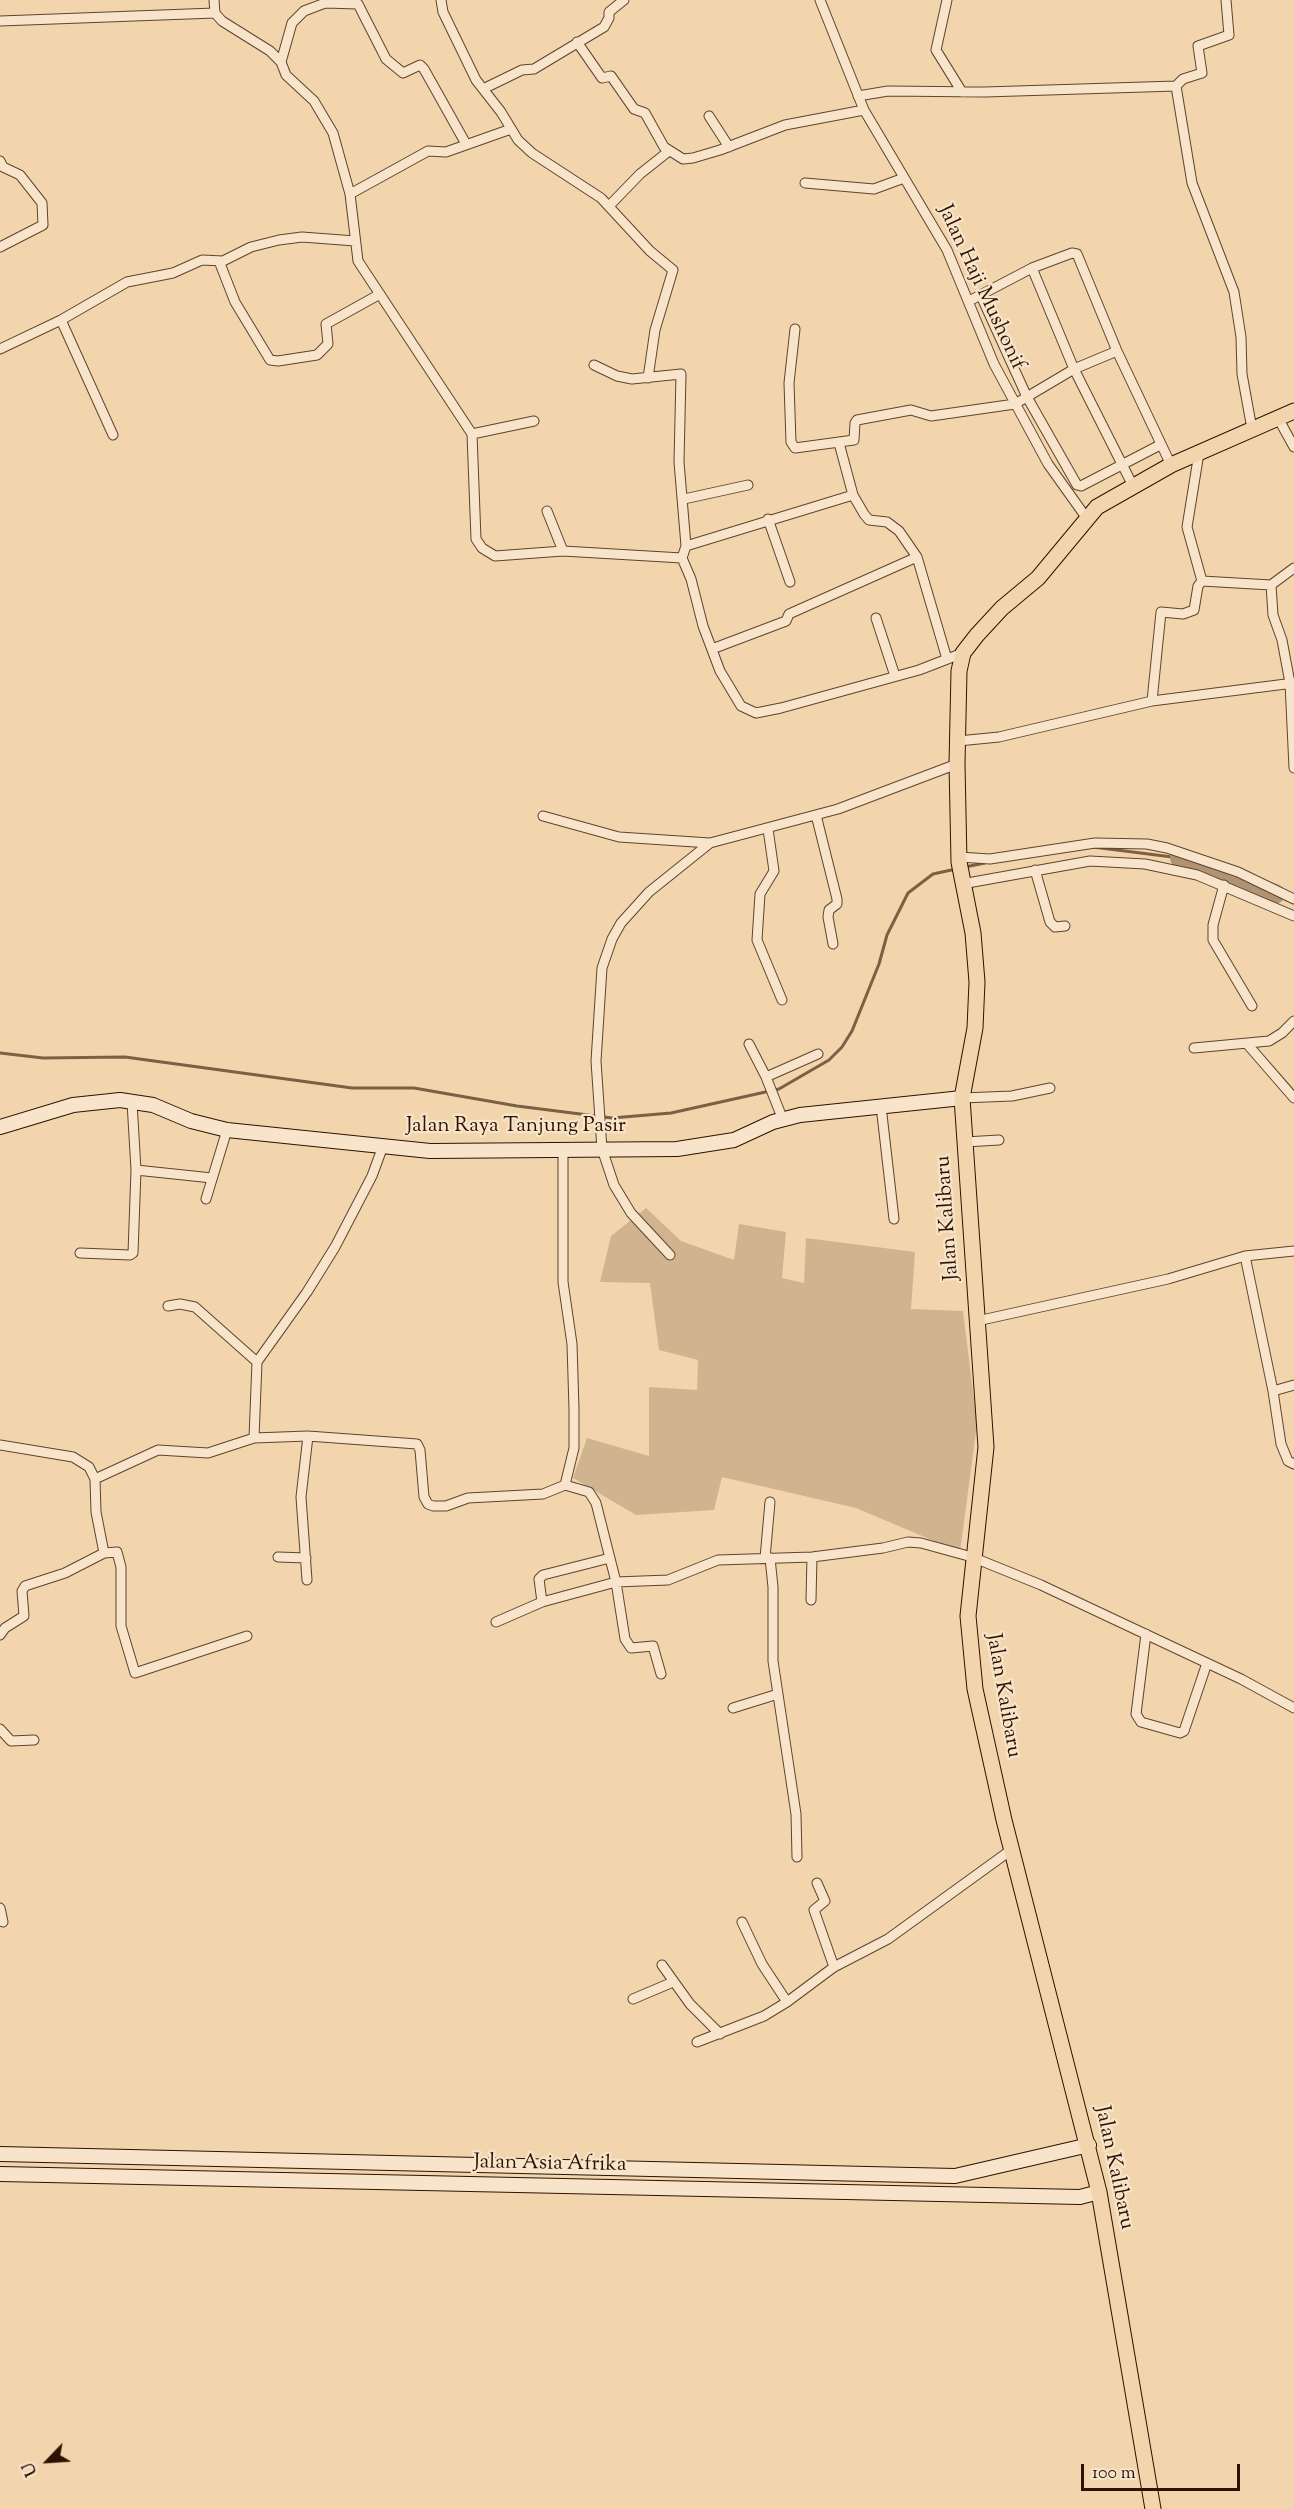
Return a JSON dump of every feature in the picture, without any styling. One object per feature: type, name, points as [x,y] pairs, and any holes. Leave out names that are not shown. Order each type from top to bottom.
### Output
[{"type":"main road","points":[[963,653],[1002,608],[1038,578],[1097,507],[1171,465],[1294,411]]},
{"type":"main road","name":"Jalan Kalibaru","points":[[963,653],[959,671],[957,764],[960,870],[973,933],[977,982],[975,1028],[962,1098],[986,1447],[972,1557],[968,1616],[975,1689],[1011,1850],[1089,2145],[1153,2509]]},
{"type":"street","points":[[214,0],[215,13],[222,21],[270,51],[281,62],[286,75],[314,101],[333,133],[350,194],[358,261],[472,434],[476,539],[482,548],[495,556],[563,551],[682,558]]},
{"type":"street","points":[[441,0],[443,12],[476,80],[494,101],[511,129],[532,153],[582,184],[609,206],[650,251],[674,270],[655,330],[648,378]]},
{"type":"street","points":[[483,89],[522,70],[534,69],[604,27],[609,18],[609,12],[624,0]]},
{"type":"street","name":"Jalan Haji Mushonif","points":[[820,0],[864,110],[947,250],[994,364],[1048,464],[1088,520]]},
{"type":"street","points":[[947,0],[936,50],[962,92]]},
{"type":"street","points":[[858,96],[888,91],[962,92],[1176,86],[1183,79],[1202,73],[1198,46],[1229,35],[1226,0]]},
{"type":"street","points":[[281,62],[292,23],[304,11],[325,3],[358,4],[386,59],[401,72],[420,65],[424,69],[466,144]]},
{"type":"street","points":[[0,21],[215,13]]},
{"type":"street","points":[[578,42],[602,78],[611,76],[634,109],[645,113],[659,142],[669,151],[688,160],[785,125],[864,110]]},
{"type":"street","points":[[1176,86],[1192,183],[1228,271],[1236,300],[1241,337],[1242,374],[1252,429]]},
{"type":"street","points":[[709,116],[729,147]]},
{"type":"street","points":[[350,194],[428,151],[446,152],[511,129]]},
{"type":"street","points":[[609,206],[640,174],[669,151]]},
{"type":"street","points":[[0,162],[20,175],[42,203],[44,225],[0,247]]},
{"type":"street","points":[[805,183],[874,189],[904,178]]},
{"type":"street","points":[[0,349],[61,320],[127,282],[173,273],[202,260],[219,261],[250,247],[291,238],[355,241]]},
{"type":"street","points":[[969,301],[1032,268],[1072,253],[1077,254],[1117,351],[1171,465]]},
{"type":"street","points":[[219,261],[235,302],[270,360],[278,361],[317,355],[328,344],[326,324],[380,294]]},
{"type":"street","points":[[1032,268],[1074,369],[1120,466],[1133,486]]},
{"type":"street","points":[[981,296],[1027,397],[1077,485],[1160,445]]},
{"type":"street","points":[[61,320],[113,435]]},
{"type":"street","points":[[795,329],[789,383],[791,444],[795,448],[855,440],[857,420],[911,410],[931,416],[1015,404],[1074,369],[1117,351]]},
{"type":"street","points":[[594,365],[617,376],[632,379],[681,375],[678,462],[684,499],[686,546],[682,558],[691,579],[712,649],[735,700],[756,712],[781,708],[895,676],[963,653]]},
{"type":"street","points":[[1278,417],[1294,447]]},
{"type":"street","points":[[472,434],[534,421]]},
{"type":"street","points":[[839,443],[853,495],[869,520],[887,522],[899,531],[917,557],[947,659]]},
{"type":"street","points":[[1199,453],[1187,527],[1202,581]]},
{"type":"street","points":[[684,499],[748,485]]},
{"type":"street","points":[[686,546],[768,519],[853,495]]},
{"type":"street","points":[[547,511],[563,551]]},
{"type":"street","points":[[768,519],[790,582]]},
{"type":"street","points":[[712,649],[786,621],[789,614],[917,557]]},
{"type":"street","points":[[1202,581],[1272,585],[1294,568]]},
{"type":"street","points":[[1152,701],[1161,612],[1183,614],[1194,610],[1198,586],[1202,581]]},
{"type":"street","points":[[1272,585],[1273,615],[1282,640],[1292,683],[1294,768]]},
{"type":"street","points":[[876,618],[895,676]]},
{"type":"street","points":[[958,741],[999,737],[1152,701],[1292,683]]},
{"type":"street","points":[[543,816],[619,837],[710,843],[838,809],[957,764]]},
{"type":"street","points":[[816,815],[837,899],[837,904],[829,910],[828,917],[833,944]]},
{"type":"street","points":[[768,829],[774,871],[759,894],[757,940],[782,1000]]},
{"type":"street","points":[[670,1255],[631,1213],[614,1185],[602,1144],[596,1061],[602,968],[612,939],[621,923],[649,892],[710,843]]},
{"type":"street","points":[[960,870],[990,859],[1095,843],[1147,844],[1167,848],[1238,872],[1294,898]]},
{"type":"street","points":[[960,870],[1035,870],[1090,861],[1146,864],[1173,868],[1224,885],[1294,916]]},
{"type":"street","points":[[1035,870],[1050,922],[1054,927],[1065,926]]},
{"type":"street","points":[[1224,885],[1213,925],[1214,940],[1252,1006]]},
{"type":"street","points":[[1194,1048],[1248,1045],[1276,1037],[1294,1020]]},
{"type":"street","points":[[749,1044],[768,1081],[783,1120]]},
{"type":"street","points":[[1248,1045],[1294,1098]]},
{"type":"street","points":[[768,1081],[818,1054]]},
{"type":"street","points":[[962,1098],[1012,1096],[1050,1088]]},
{"type":"street","name":"Jalan Raya Tanjung Pasir","points":[[0,1127],[73,1105],[120,1100],[153,1105],[191,1121],[227,1130],[430,1151],[563,1148],[602,1144],[706,1146],[734,1140],[800,1115],[962,1098]]},
{"type":"street","points":[[80,1253],[129,1255],[133,1252],[136,1170],[132,1102]]},
{"type":"street","points":[[881,1106],[894,1219]]},
{"type":"street","points":[[206,1199],[227,1130]]},
{"type":"street","points":[[965,1142],[999,1140]]},
{"type":"street","points":[[254,1438],[257,1362],[307,1292],[335,1247],[367,1187],[383,1146]]},
{"type":"street","points":[[563,1148],[563,1282],[572,1344],[574,1420],[574,1448],[565,1485]]},
{"type":"street","points":[[136,1170],[212,1178]]},
{"type":"street","points":[[977,1321],[1168,1279],[1245,1256],[1294,1251]]},
{"type":"street","points":[[1245,1256],[1274,1391],[1281,1444],[1288,1461],[1294,1464]]},
{"type":"street","points":[[168,1306],[180,1304],[195,1307],[257,1362]]},
{"type":"street","points":[[1274,1391],[1294,1385]]},
{"type":"street","points":[[307,1580],[301,1497],[308,1436]]},
{"type":"street","points":[[95,1479],[158,1450],[208,1453],[254,1438],[308,1436],[417,1444],[420,1450],[424,1497],[428,1504],[433,1506],[446,1506],[468,1498],[543,1494],[565,1485],[589,1492],[593,1498],[610,1558],[627,1644],[635,1649],[653,1646],[660,1674]]},
{"type":"street","points":[[0,1445],[73,1457],[84,1463],[95,1479],[96,1512],[104,1552]]},
{"type":"street","points":[[770,1502],[767,1558],[773,1587],[773,1661],[796,1814],[797,1857]]},
{"type":"street","points":[[496,1622],[542,1602],[616,1582],[668,1580],[712,1561],[812,1557],[882,1548],[908,1542],[972,1557],[1146,1634],[1294,1708]]},
{"type":"street","points":[[1,1631],[24,1616],[22,1591],[25,1586],[65,1572],[104,1552],[117,1552],[122,1567],[121,1626],[135,1673],[247,1636]]},
{"type":"street","points":[[278,1557],[306,1558]]},
{"type":"street","points":[[811,1600],[812,1557]]},
{"type":"street","points":[[542,1602],[540,1577],[610,1558]]},
{"type":"street","points":[[1146,1634],[1137,1714],[1141,1722],[1182,1733],[1207,1663]]},
{"type":"street","points":[[733,1708],[778,1694]]},
{"type":"street","points":[[0,1729],[11,1741],[34,1740]]},
{"type":"street","points":[[697,2042],[764,2016],[787,2002],[834,1967],[888,1939],[1011,1850]]},
{"type":"street","points":[[817,1882],[825,1901],[814,1910],[834,1967]]},
{"type":"street","points":[[0,1908],[3,1922]]},
{"type":"street","points":[[742,1922],[762,1964],[787,2002]]},
{"type":"street","points":[[662,1965],[690,2004],[720,2034]]},
{"type":"street","points":[[633,1999],[673,1982]]},
{"type":"street","name":"Jalan Asia Afrika","points":[[0,2154],[955,2176],[1089,2145]]},
{"type":"street","name":"Jalan Asia Afrika","points":[[0,2174],[1068,2196],[1099,2192]]},
{"type":"shaded area","points":[[646,1208],[681,1241],[734,1260],[739,1224],[786,1232],[782,1278],[804,1283],[806,1238],[915,1252],[911,1309],[963,1311],[977,1424],[960,1552],[856,1508],[722,1477],[714,1510],[636,1515],[573,1478],[587,1438],[649,1456],[649,1387],[697,1390],[698,1360],[659,1350],[650,1283],[600,1282],[611,1236]]},
{"type":"waterway","points":[[1093,847],[1180,858]]},
{"type":"waterway","points":[[1180,858],[1275,894]]},
{"type":"waterway","points":[[965,867],[985,863]]},
{"type":"waterway","points":[[0,1053],[43,1058],[125,1057],[352,1088],[414,1088],[517,1106],[612,1118],[671,1113],[779,1089],[829,1060],[842,1047],[852,1031],[879,964],[887,935],[908,893],[933,874],[956,869]]}]
